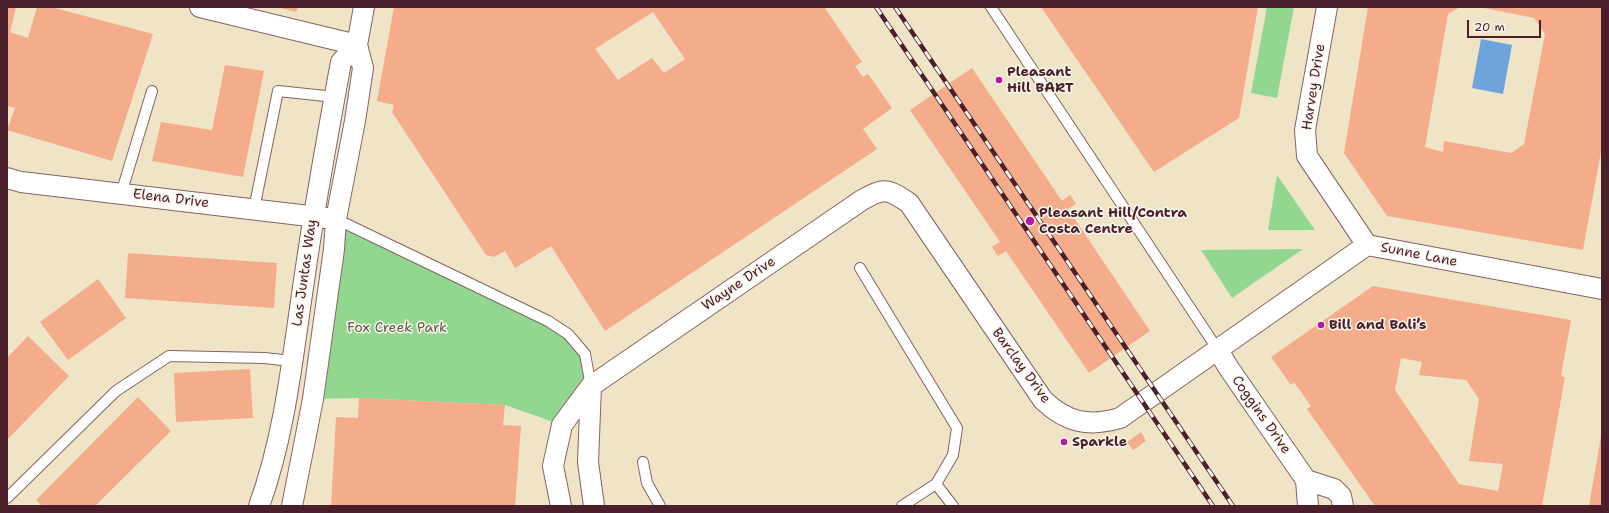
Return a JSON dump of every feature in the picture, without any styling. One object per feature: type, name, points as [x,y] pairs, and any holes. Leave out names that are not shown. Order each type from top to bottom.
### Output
[{"type":"street","points":[[200,7],[357,45]]},
{"type":"street","name":"Las Juntas Way","points":[[292,506],[313,398],[334,249],[336,219],[356,121],[363,68],[357,45],[364,7]]},
{"type":"street","name":"Harvey Drive","points":[[1327,7],[1305,130],[1307,156],[1367,245]]},
{"type":"street","name":"Las Juntas Way","points":[[259,506],[278,446],[292,362],[313,216],[341,62],[357,45]]},
{"type":"street","name":"Elena Drive","points":[[7,178],[21,182],[336,219]]},
{"type":"street","name":"Barclay Drive","points":[[891,191],[909,203],[1043,400],[1053,410],[1065,417],[1087,423],[1104,423],[1120,418],[1218,350]]},
{"type":"street","name":"Wayne Drive","points":[[561,506],[553,466],[562,425],[591,386],[862,200],[877,192],[891,191]]},
{"type":"street","name":"Sunne Lane","points":[[1218,350],[1367,245],[1602,289]]},
{"type":"street","name":"Coggins Drive","points":[[1218,350],[1228,367],[1306,480]]},
{"type":"street","points":[[591,386],[588,462],[594,506]]},
{"type":"street","points":[[1308,506],[1306,480],[1334,489],[1341,496],[1343,506]]},
{"type":"lane","points":[[990,7],[1218,350]]},
{"type":"lane","points":[[121,194],[152,91]]},
{"type":"lane","points":[[254,209],[278,91],[335,97]]},
{"type":"lane","points":[[336,219],[548,321],[568,334],[585,354],[591,386]]},
{"type":"lane","points":[[860,268],[957,428],[953,455],[936,484],[902,506]]},
{"type":"lane","points":[[7,498],[116,391],[169,356],[264,358],[292,362]]},
{"type":"lane","points":[[643,462],[647,483],[660,506]]},
{"type":"lane","points":[[936,484],[953,506]]},
{"type":"green space","points":[[1267,7],[1294,7],[1277,98],[1251,93]]},
{"type":"green space","points":[[1277,175],[1315,230],[1268,230]]},
{"type":"green space","name":"Fox Creek Park","points":[[336,219],[548,321],[585,354],[591,386],[562,425],[505,405],[359,398],[313,399]]},
{"type":"green space","points":[[1303,249],[1232,298],[1201,250]]},
{"type":"water","points":[[1481,39],[1512,45],[1503,94],[1472,88]]},
{"type":"building","points":[[7,7],[16,7],[10,32],[28,38],[37,7],[51,7],[153,34],[112,161],[7,130],[15,108],[7,106]]},
{"type":"building","points":[[277,7],[298,7],[296,12]]},
{"type":"building","points":[[394,7],[824,7],[862,62],[855,66],[863,77],[868,74],[892,108],[863,129],[877,149],[605,331],[551,246],[515,268],[505,251],[494,257],[486,255],[392,112],[394,105],[377,101]],"holes":[[[653,12],[685,59],[664,73],[652,58],[618,80],[595,49]]]},
{"type":"building","points":[[1041,7],[1258,7],[1239,118],[1154,172]]},
{"type":"building","points":[[1368,7],[1460,7],[1448,14],[1425,147],[1443,152],[1444,141],[1511,153],[1524,144],[1545,34],[1534,18],[1479,7],[1602,7],[1602,146],[1583,250],[1387,216],[1344,153]]},
{"type":"building","points":[[225,65],[264,71],[243,177],[152,161],[161,122],[212,130]]},
{"type":"building","points":[[972,68],[1062,201],[1070,195],[1073,199],[1076,204],[1068,209],[1150,331],[1089,373],[1006,251],[998,256],[992,247],[1000,242],[910,110]]},
{"type":"building","points":[[128,253],[277,263],[274,308],[125,298]]},
{"type":"building","points":[[98,279],[126,318],[68,360],[40,322]]},
{"type":"building","points":[[1373,286],[1571,320],[1561,376],[1565,377],[1542,506],[1375,506],[1307,409],[1311,406],[1294,382],[1291,385],[1271,357]],"holes":[[[1401,358],[1422,362],[1419,375],[1466,380],[1479,399],[1469,461],[1503,464],[1498,491],[1459,484],[1395,390]]]},
{"type":"building","points":[[28,336],[69,376],[7,440],[7,358]]},
{"type":"building","points":[[250,369],[253,418],[176,422],[174,373]]},
{"type":"building","points":[[138,397],[171,431],[95,506],[42,506],[36,500]]},
{"type":"building","points":[[359,398],[505,405],[503,425],[521,426],[515,506],[331,506],[336,417],[358,418]]},
{"type":"building","points":[[1141,432],[1146,441],[1133,450],[1127,442]]},
{"type":"building","points":[[1601,436],[1602,506],[1589,506]]},
{"type":"railway","points":[[876,7],[1213,506]]},
{"type":"railway","points":[[895,7],[1233,506]]},
{"type":"place","name":"Pleasant Hill BART","points":[[999,80]]},
{"type":"place","name":"Pleasant Hill/Contra Costa Centre","points":[[1030,221]]},
{"type":"place","name":"Bill and Bali’s","points":[[1321,325]]},
{"type":"place","name":"Sparkle","points":[[1064,442]]}]
